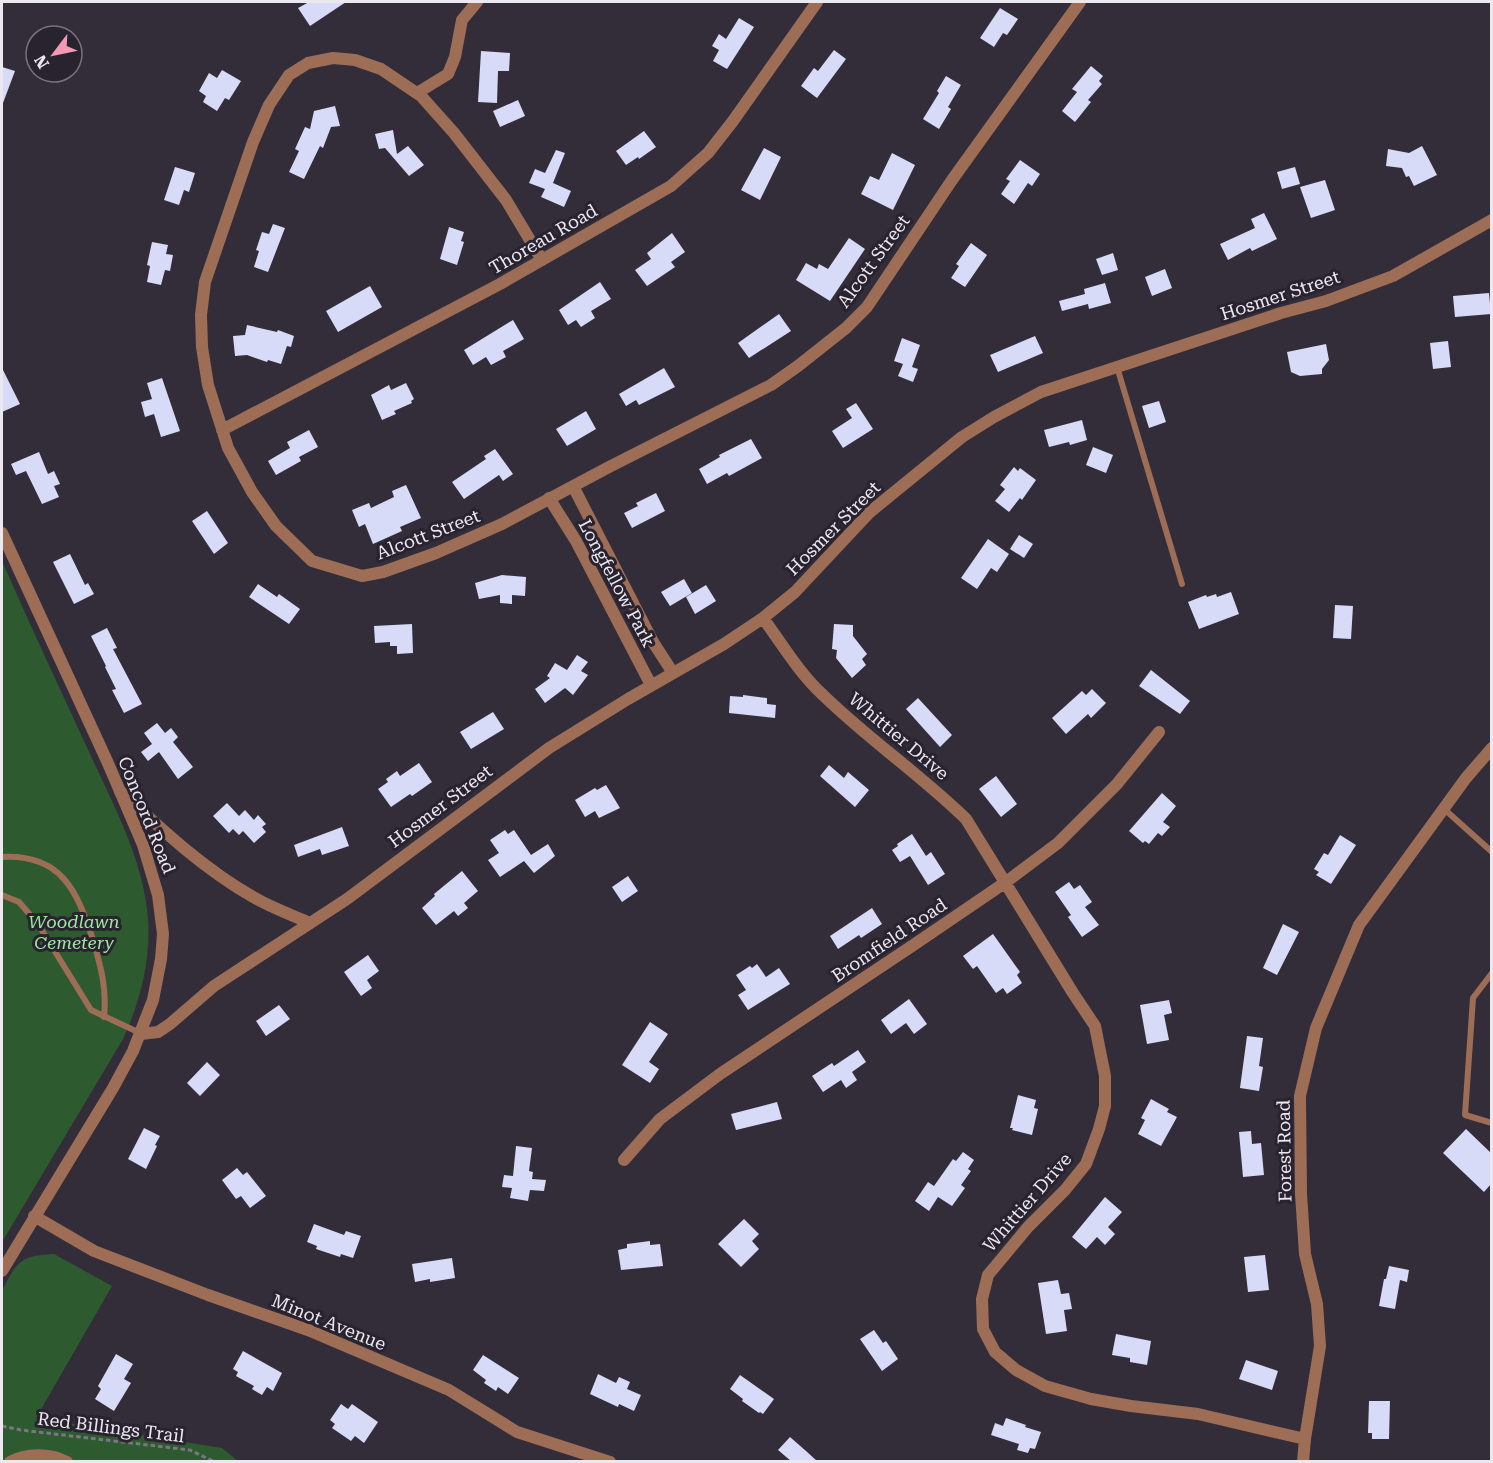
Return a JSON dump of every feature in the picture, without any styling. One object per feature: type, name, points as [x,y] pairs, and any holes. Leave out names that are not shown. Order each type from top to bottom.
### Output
[{"type":"street","points":[[417,93],[448,74],[455,57],[462,20],[477,2]]},
{"type":"street","name":"Thoreau Road","points":[[222,430],[500,284],[670,186],[708,153],[817,2]]},
{"type":"street","name":"Alcott Street","points":[[542,260],[506,200],[454,133],[417,93],[381,69],[355,60],[333,58],[308,63],[289,75],[269,105],[253,142],[205,282],[201,315],[202,347],[208,385],[228,448],[247,483],[276,526],[312,561],[362,576],[383,572],[436,553],[502,524],[771,385],[846,328],[867,307],[952,180],[1080,2]]},
{"type":"street","name":"Hosmer Street","points":[[141,1034],[158,1032],[214,986],[347,899],[549,748],[651,685],[724,644],[763,618],[795,592],[870,512],[962,437],[1041,392],[1281,313],[1326,301],[1393,276],[1491,220]]},
{"type":"street","name":"Longfellow Park","points":[[573,486],[653,642],[673,673]]},
{"type":"street","name":"Longfellow Park","points":[[549,498],[576,541],[651,685]]},
{"type":"street","name":"Concord Road","points":[[2,533],[120,791],[148,859],[162,918],[163,947],[153,1000],[141,1034],[113,1088],[3,1266]]},
{"type":"street","name":"Whittier Drive","points":[[763,618],[803,675],[822,694],[966,819],[1095,1026],[1105,1076],[1104,1106],[1099,1129],[1086,1164],[988,1275],[982,1299],[983,1329],[995,1352],[1016,1370],[1054,1389],[1131,1406],[1198,1414],[1305,1440]]},
{"type":"street","name":"Bromfield Road","points":[[624,1160],[660,1119],[720,1074],[1005,882],[1058,843],[1089,813],[1160,732]]},
{"type":"street","name":"Forest Road","points":[[1303,1461],[1320,1346],[1317,1304],[1305,1254],[1301,1194],[1300,1096],[1316,1028],[1359,925],[1443,808],[1491,748]]},
{"type":"street","points":[[120,791],[152,822],[201,862],[256,898],[310,923]]},
{"type":"street","name":"Minot Avenue","points":[[34,1216],[94,1251],[308,1330],[448,1390],[517,1432],[610,1461]]},
{"type":"street","points":[[10,1461],[28,1456],[47,1455],[67,1461]]},
{"type":"lane","points":[[1117,367],[1182,584]]},
{"type":"lane","points":[[1443,808],[1491,852]]},
{"type":"lane","points":[[2,857],[23,857],[42,862],[64,877],[74,889],[100,964],[106,990],[104,1017]]},
{"type":"lane","points":[[2,895],[19,902],[31,915],[91,1010],[141,1034]]},
{"type":"lane","points":[[1491,973],[1473,998],[1465,1115],[1491,1123]]},
{"type":"path","name":"Red Billings Trail","points":[[2,1426],[190,1450],[215,1461]]},
{"type":"green space","name":"Woodlawn Cemetery","points":[[2,561],[134,854],[145,897],[148,950],[143,980],[123,1039],[2,1242]]},
{"type":"green space","points":[[54,1254],[112,1286],[36,1418],[222,1448],[238,1461],[2,1462],[2,1291],[21,1262],[34,1256]]},
{"type":"building","points":[[309,2],[346,2],[310,26],[298,8]]},
{"type":"building","points":[[1000,8],[1018,19],[1007,35],[1003,33],[994,47],[980,38]]},
{"type":"building","points":[[739,18],[754,27],[727,69],[713,61],[719,50],[712,46],[719,34],[726,39]]},
{"type":"building","points":[[834,50],[846,59],[817,98],[801,86],[814,68],[818,71]]},
{"type":"building","points":[[481,51],[510,53],[509,71],[498,71],[497,103],[478,102]]},
{"type":"building","points":[[1091,66],[1103,76],[1099,81],[1102,84],[1088,100],[1091,102],[1075,122],[1062,111],[1077,92],[1072,89]]},
{"type":"building","points":[[2,67],[15,71],[3,103],[2,103]]},
{"type":"building","points":[[222,70],[241,81],[229,100],[225,98],[217,111],[203,102],[206,96],[199,91],[209,73],[217,78]]},
{"type":"building","points":[[946,76],[961,85],[939,129],[923,119],[939,93],[937,91]]},
{"type":"building","points":[[518,100],[525,116],[500,127],[493,111]]},
{"type":"building","points":[[335,106],[340,126],[331,127],[323,148],[320,146],[304,179],[289,172],[299,151],[295,149],[305,127],[310,129],[314,111]]},
{"type":"building","points":[[393,130],[397,154],[408,146],[424,165],[409,176],[385,148],[379,149],[375,134]]},
{"type":"building","points":[[644,131],[656,147],[626,165],[616,151]]},
{"type":"building","points":[[1422,146],[1437,175],[1414,186],[1402,168],[1386,166],[1388,149],[1409,153]]},
{"type":"building","points":[[764,148],[781,157],[760,200],[741,190]]},
{"type":"building","points":[[556,150],[565,153],[553,183],[571,191],[564,207],[541,197],[545,189],[529,183],[535,169],[545,173]]},
{"type":"building","points":[[892,153],[915,165],[893,210],[861,194],[870,176],[879,180]]},
{"type":"building","points":[[1020,160],[1040,174],[1032,186],[1028,183],[1014,204],[1001,194],[1010,181],[1006,179]]},
{"type":"building","points":[[175,167],[195,173],[189,192],[184,190],[179,205],[164,200]]},
{"type":"building","points":[[1295,167],[1300,184],[1282,189],[1277,172]]},
{"type":"building","points":[[1325,180],[1335,210],[1311,218],[1300,187]]},
{"type":"building","points":[[1264,213],[1277,239],[1252,251],[1250,248],[1228,260],[1220,244],[1255,228],[1251,219]]},
{"type":"building","points":[[273,224],[285,228],[268,272],[254,267],[259,251],[256,250],[262,232],[269,234]]},
{"type":"building","points":[[449,227],[464,232],[461,241],[464,242],[457,265],[440,259]]},
{"type":"building","points":[[672,233],[685,252],[671,262],[675,267],[647,286],[635,270],[651,259],[647,253]]},
{"type":"building","points":[[849,238],[865,249],[830,301],[796,280],[806,263],[817,269],[819,264],[828,269]]},
{"type":"building","points":[[152,242],[168,245],[166,254],[173,255],[170,271],[165,270],[161,285],[147,282],[150,266],[147,265]]},
{"type":"building","points":[[971,243],[987,255],[965,287],[951,278],[959,266],[956,264]]},
{"type":"building","points":[[1113,253],[1118,270],[1102,275],[1096,259]]},
{"type":"building","points":[[1165,269],[1172,288],[1152,296],[1145,277]]},
{"type":"building","points":[[600,282],[611,299],[591,311],[595,318],[581,327],[576,320],[568,325],[559,310]]},
{"type":"building","points":[[1105,283],[1111,303],[1089,309],[1088,304],[1062,311],[1059,301],[1085,294],[1084,289]]},
{"type":"building","points":[[370,286],[382,307],[338,332],[326,311]]},
{"type":"building","points":[[1489,293],[1491,314],[1455,317],[1453,296]]},
{"type":"building","points":[[779,314],[791,331],[749,358],[738,343]]},
{"type":"building","points":[[513,320],[524,339],[503,351],[506,357],[491,365],[486,357],[473,365],[464,350]]},
{"type":"building","points":[[247,325],[277,332],[278,330],[294,336],[291,347],[287,346],[281,364],[247,355],[235,356],[233,336],[245,335]]},
{"type":"building","points":[[1035,336],[1043,353],[998,372],[990,355]]},
{"type":"building","points":[[902,338],[920,345],[912,367],[918,369],[913,382],[898,376],[903,364],[894,361]]},
{"type":"building","points":[[1448,341],[1451,367],[1433,369],[1430,343]]},
{"type":"building","points":[[1326,344],[1329,360],[1322,369],[1322,374],[1300,376],[1291,372],[1287,352]]},
{"type":"building","points":[[2,368],[20,404],[2,412]]},
{"type":"building","points":[[664,368],[675,387],[639,405],[636,400],[626,406],[619,394]]},
{"type":"building","points":[[162,378],[180,431],[161,437],[154,414],[145,417],[141,402],[152,399],[147,383]]},
{"type":"building","points":[[406,383],[414,399],[412,403],[394,411],[396,414],[382,420],[371,395],[389,385],[391,390]]},
{"type":"building","points":[[1159,401],[1166,422],[1149,428],[1142,406]]},
{"type":"building","points":[[856,403],[873,429],[843,448],[832,431],[852,418],[846,409]]},
{"type":"building","points":[[586,411],[596,429],[567,446],[556,429]]},
{"type":"building","points":[[1082,420],[1087,440],[1070,445],[1069,442],[1049,447],[1044,430]]},
{"type":"building","points":[[309,430],[318,447],[299,457],[301,461],[276,475],[268,461],[290,448],[287,442]]},
{"type":"building","points":[[751,439],[762,458],[729,476],[727,473],[707,484],[699,469],[720,457],[719,455]]},
{"type":"building","points":[[1093,447],[1113,455],[1106,473],[1086,465]]},
{"type":"building","points":[[495,449],[513,474],[503,481],[499,475],[464,499],[452,482],[486,459],[484,456]]},
{"type":"building","points":[[39,452],[48,474],[54,471],[60,484],[54,486],[59,497],[42,504],[26,471],[16,475],[11,464]]},
{"type":"building","points":[[1014,467],[1018,471],[1020,468],[1036,480],[1022,500],[1020,498],[1009,512],[995,501],[1005,489],[1000,485]]},
{"type":"building","points":[[406,485],[421,518],[400,527],[402,531],[373,544],[365,524],[359,527],[352,510],[369,503],[371,508],[394,497],[392,491]]},
{"type":"building","points":[[656,493],[665,511],[632,528],[624,513],[638,506],[636,503]]},
{"type":"building","points":[[207,511],[228,543],[214,554],[192,521]]},
{"type":"building","points":[[1019,535],[1033,544],[1024,558],[1010,549]]},
{"type":"building","points":[[988,539],[1009,554],[997,572],[991,568],[977,589],[961,578]]},
{"type":"building","points":[[70,554],[85,585],[88,583],[94,594],[74,604],[53,562]]},
{"type":"building","points":[[502,575],[526,577],[525,596],[512,595],[512,604],[500,603],[500,595],[479,599],[475,583]]},
{"type":"building","points":[[684,579],[692,593],[670,606],[661,592]]},
{"type":"building","points":[[258,584],[277,597],[279,594],[300,609],[289,624],[249,597]]},
{"type":"building","points":[[706,585],[716,601],[695,614],[686,597]]},
{"type":"building","points":[[1231,592],[1239,614],[1199,629],[1188,602],[1206,595],[1207,597],[1216,594],[1217,597]]},
{"type":"building","points":[[1335,605],[1353,606],[1351,639],[1333,638]]},
{"type":"building","points":[[412,624],[413,653],[397,654],[397,646],[390,646],[390,642],[375,643],[374,626]]},
{"type":"building","points":[[834,624],[853,625],[853,636],[867,654],[862,659],[866,665],[852,678],[836,658],[837,650],[832,649]]},
{"type":"building","points":[[107,628],[117,648],[113,649],[142,704],[124,713],[112,690],[116,689],[91,636]]},
{"type":"building","points":[[577,655],[588,662],[581,671],[588,675],[573,695],[565,688],[545,703],[535,689],[550,678],[547,676],[555,663],[567,670]]},
{"type":"building","points":[[1151,670],[1190,701],[1180,714],[1139,686]]},
{"type":"building","points":[[1092,689],[1106,703],[1091,718],[1088,714],[1066,734],[1052,718],[1082,691],[1086,695]]},
{"type":"building","points":[[743,695],[767,698],[767,704],[776,705],[775,718],[729,713],[730,696],[743,697]]},
{"type":"building","points":[[918,698],[952,735],[940,747],[906,709]]},
{"type":"building","points":[[493,712],[504,729],[471,749],[460,732]]},
{"type":"building","points":[[157,723],[165,733],[171,728],[178,737],[173,742],[193,767],[178,779],[159,752],[148,761],[141,752],[152,744],[144,733]]},
{"type":"building","points":[[419,763],[432,782],[391,807],[378,789],[397,771],[400,776]]},
{"type":"building","points":[[829,765],[844,778],[848,772],[869,790],[855,807],[820,776]]},
{"type":"building","points":[[996,776],[1017,804],[1001,817],[979,789]]},
{"type":"building","points":[[606,785],[620,808],[599,818],[595,811],[585,817],[575,800],[595,788],[597,790]]},
{"type":"building","points":[[1162,793],[1176,806],[1163,822],[1170,827],[1162,836],[1158,833],[1149,844],[1145,841],[1143,843],[1129,831]]},
{"type":"building","points":[[227,803],[239,816],[245,810],[254,820],[258,815],[266,824],[262,827],[266,832],[254,843],[243,831],[239,835],[233,829],[229,833],[213,816]]},
{"type":"building","points":[[342,827],[349,846],[322,855],[320,849],[298,857],[294,845]]},
{"type":"building","points":[[505,830],[508,834],[514,830],[531,855],[548,844],[555,856],[534,873],[524,861],[500,877],[488,860],[499,853],[490,840]]},
{"type":"building","points":[[912,834],[926,856],[931,852],[945,874],[928,885],[910,856],[900,862],[892,850]]},
{"type":"building","points":[[1340,835],[1356,845],[1331,884],[1316,875],[1319,872],[1314,869],[1324,853],[1328,855]]},
{"type":"building","points":[[462,871],[478,891],[464,903],[468,908],[458,916],[454,911],[436,925],[422,908],[435,896],[434,894]]},
{"type":"building","points":[[628,876],[638,891],[622,902],[612,887]]},
{"type":"building","points":[[1069,882],[1074,889],[1080,885],[1092,902],[1085,907],[1099,925],[1082,937],[1068,917],[1071,915],[1055,892]]},
{"type":"building","points":[[872,908],[882,924],[838,949],[830,936]]},
{"type":"building","points":[[1283,924],[1299,932],[1277,975],[1263,968]]},
{"type":"building","points":[[993,934],[1020,972],[1017,975],[1022,983],[1007,994],[1003,988],[996,993],[977,966],[973,969],[963,956]]},
{"type":"building","points":[[368,955],[379,971],[367,980],[372,988],[361,996],[344,972]]},
{"type":"building","points":[[757,964],[766,977],[779,968],[790,984],[748,1010],[738,995],[746,990],[736,975]]},
{"type":"building","points":[[909,999],[927,1024],[914,1034],[906,1023],[891,1034],[881,1020]]},
{"type":"building","points":[[1169,1000],[1172,1013],[1164,1015],[1169,1040],[1147,1044],[1140,1005]]},
{"type":"building","points":[[279,1005],[290,1019],[266,1036],[256,1021]]},
{"type":"building","points":[[650,1022],[668,1034],[649,1062],[659,1069],[650,1083],[622,1065]]},
{"type":"building","points":[[1247,1036],[1263,1038],[1259,1066],[1263,1067],[1259,1091],[1240,1088]]},
{"type":"building","points":[[858,1050],[866,1062],[852,1072],[857,1080],[846,1088],[841,1080],[823,1092],[812,1076],[832,1063],[834,1066]]},
{"type":"building","points":[[207,1062],[220,1075],[200,1096],[187,1083]]},
{"type":"building","points":[[1018,1095],[1036,1100],[1034,1108],[1038,1109],[1032,1135],[1010,1128]]},
{"type":"building","points":[[1151,1099],[1169,1109],[1167,1112],[1177,1117],[1161,1146],[1138,1134],[1145,1120],[1141,1118]]},
{"type":"building","points":[[777,1102],[782,1119],[736,1130],[731,1114]]},
{"type":"building","points":[[144,1128],[160,1136],[146,1169],[128,1159]]},
{"type":"building","points":[[1466,1129],[1491,1153],[1491,1184],[1484,1192],[1443,1153]]},
{"type":"building","points":[[1251,1131],[1252,1144],[1261,1143],[1264,1175],[1243,1177],[1239,1132]]},
{"type":"building","points":[[516,1146],[532,1148],[529,1171],[533,1172],[532,1179],[546,1180],[544,1191],[530,1190],[528,1201],[510,1198],[512,1188],[502,1187],[504,1175],[513,1176]]},
{"type":"building","points":[[963,1152],[974,1160],[968,1169],[971,1171],[961,1185],[965,1188],[952,1206],[938,1197],[929,1211],[915,1201],[928,1182],[934,1186],[953,1159],[956,1161]]},
{"type":"building","points":[[237,1168],[243,1175],[247,1172],[266,1196],[250,1208],[241,1196],[236,1199],[222,1180]]},
{"type":"building","points":[[1105,1197],[1122,1212],[1108,1227],[1115,1234],[1105,1245],[1097,1237],[1086,1249],[1072,1237]]},
{"type":"building","points":[[744,1219],[759,1234],[752,1241],[759,1249],[741,1267],[718,1244]]},
{"type":"building","points":[[314,1224],[344,1235],[346,1231],[361,1236],[353,1258],[341,1254],[340,1257],[316,1249],[317,1246],[307,1242]]},
{"type":"building","points":[[650,1241],[650,1245],[660,1244],[663,1266],[621,1270],[618,1250],[627,1248],[627,1244]]},
{"type":"building","points":[[1265,1255],[1269,1290],[1248,1292],[1244,1257]]},
{"type":"building","points":[[452,1258],[455,1278],[415,1282],[412,1264]]},
{"type":"building","points":[[1389,1266],[1409,1270],[1407,1282],[1400,1280],[1395,1309],[1379,1306]]},
{"type":"building","points":[[1058,1280],[1061,1294],[1069,1293],[1072,1309],[1064,1310],[1067,1331],[1046,1334],[1038,1283]]},
{"type":"building","points":[[874,1330],[883,1343],[886,1341],[898,1359],[882,1371],[860,1339]]},
{"type":"building","points":[[1116,1334],[1151,1341],[1147,1365],[1130,1362],[1130,1358],[1112,1355]]},
{"type":"building","points":[[243,1351],[282,1373],[273,1391],[267,1387],[262,1395],[252,1389],[254,1386],[236,1376],[238,1372],[233,1369]]},
{"type":"building","points":[[116,1354],[133,1364],[124,1379],[131,1383],[114,1411],[95,1399],[101,1389],[98,1386]]},
{"type":"building","points":[[483,1355],[519,1378],[508,1394],[498,1387],[496,1391],[484,1383],[486,1380],[473,1370]]},
{"type":"building","points":[[1246,1360],[1278,1371],[1272,1390],[1239,1379]]},
{"type":"building","points":[[598,1374],[616,1383],[619,1377],[630,1382],[627,1389],[641,1395],[634,1411],[619,1404],[618,1407],[590,1394]]},
{"type":"building","points":[[740,1375],[774,1399],[763,1414],[742,1401],[743,1399],[730,1389]]},
{"type":"building","points":[[1369,1401],[1390,1401],[1389,1439],[1372,1439],[1372,1433],[1368,1433]]},
{"type":"building","points":[[341,1404],[348,1409],[352,1404],[378,1422],[364,1443],[355,1436],[351,1441],[332,1428],[335,1424],[330,1420]]},
{"type":"building","points":[[1006,1418],[1041,1432],[1035,1449],[1030,1448],[1028,1453],[1017,1450],[1019,1444],[991,1435],[995,1423],[1003,1426]]},
{"type":"building","points":[[790,1437],[817,1461],[791,1461],[778,1450]]}]
